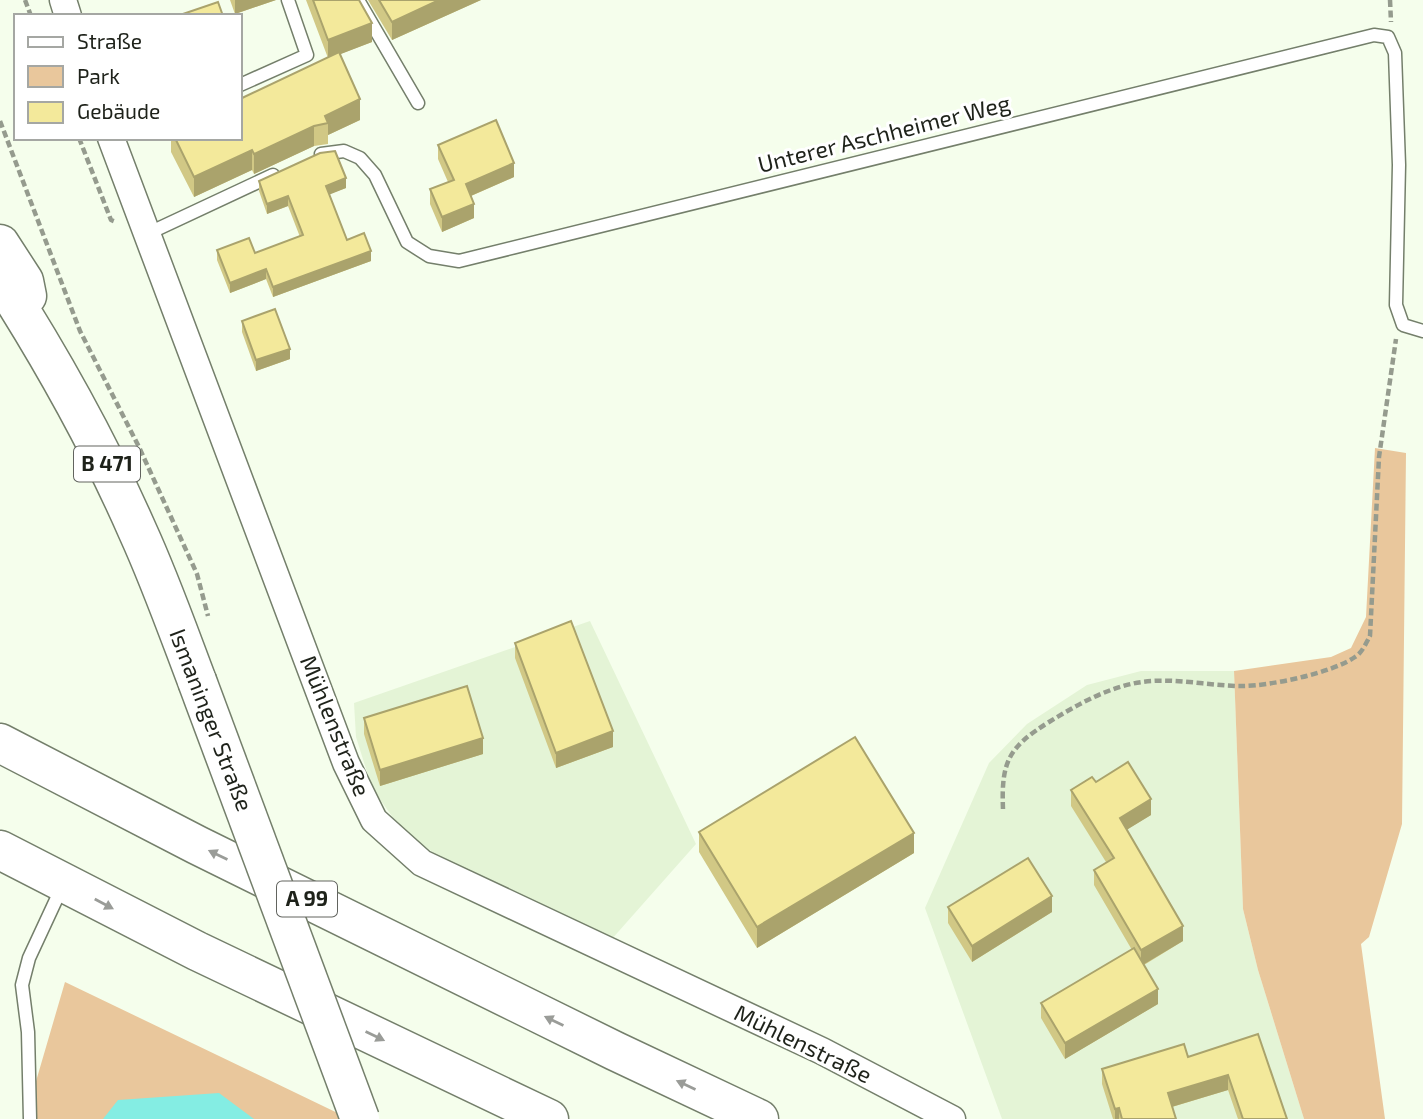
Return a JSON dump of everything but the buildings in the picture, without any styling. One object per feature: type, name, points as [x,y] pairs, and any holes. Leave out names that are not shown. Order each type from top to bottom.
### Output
[{"type":"main road","name":"B 471","points":[[0,244],[23,281],[35,332]]},
{"type":"main road","points":[[0,278],[35,332]]},
{"type":"main road","name":"B 471","points":[[0,307],[35,332]]},
{"type":"main road","name":"Ismaninger Straße","points":[[35,332],[115,481],[139,534],[197,681],[360,1119]]},
{"type":"main road","name":"A 99","points":[[0,743],[222,857],[759,1119]]},
{"type":"main road","points":[[0,850],[186,946],[550,1119]]},
{"type":"street","name":"Mühlenstraße","points":[[116,140],[346,763],[374,820],[422,863],[822,1051],[952,1119]]},
{"type":"lane","points":[[242,84],[307,55],[288,0]]},
{"type":"lane","points":[[358,0],[418,103]]},
{"type":"lane","name":"Unterer Aschheimer Weg","points":[[306,160],[318,154],[344,151],[360,158],[374,175],[407,242],[429,256],[459,261],[1374,35],[1388,37],[1395,53],[1399,166],[1396,304],[1403,326]]},
{"type":"lane","points":[[149,233],[282,171]]},
{"type":"lane","points":[[1403,326],[1423,331]]},
{"type":"lane","points":[[30,1119],[28,1032],[22,985],[29,958],[64,883]]},
{"type":"path","points":[[0,121],[80,331],[139,447],[197,574],[210,623]]},
{"type":"path","points":[[1003,809],[1002,786],[1006,763],[1024,738],[1073,707],[1116,688],[1150,681],[1193,681],[1242,686],[1263,684],[1331,669],[1357,656],[1370,636],[1379,457],[1395,340],[1403,326]]},
{"type":"shaded area","points":[[590,621],[696,844],[611,940],[464,875],[401,829],[372,788],[356,737],[354,703]]},
{"type":"shaded area","points":[[1141,671],[1234,671],[1243,909],[1258,970],[1304,1119],[1002,1119],[925,908],[989,763],[1027,724],[1087,685]]},
{"type":"green space","points":[[1375,448],[1406,453],[1402,824],[1369,937],[1361,944],[1385,1119],[1304,1119],[1258,970],[1243,909],[1234,671],[1331,657],[1351,648],[1366,617]]},
{"type":"green space","points":[[65,982],[350,1119],[25,1119]]},
{"type":"water","points":[[219,1093],[254,1119],[103,1119],[118,1100]]}]
